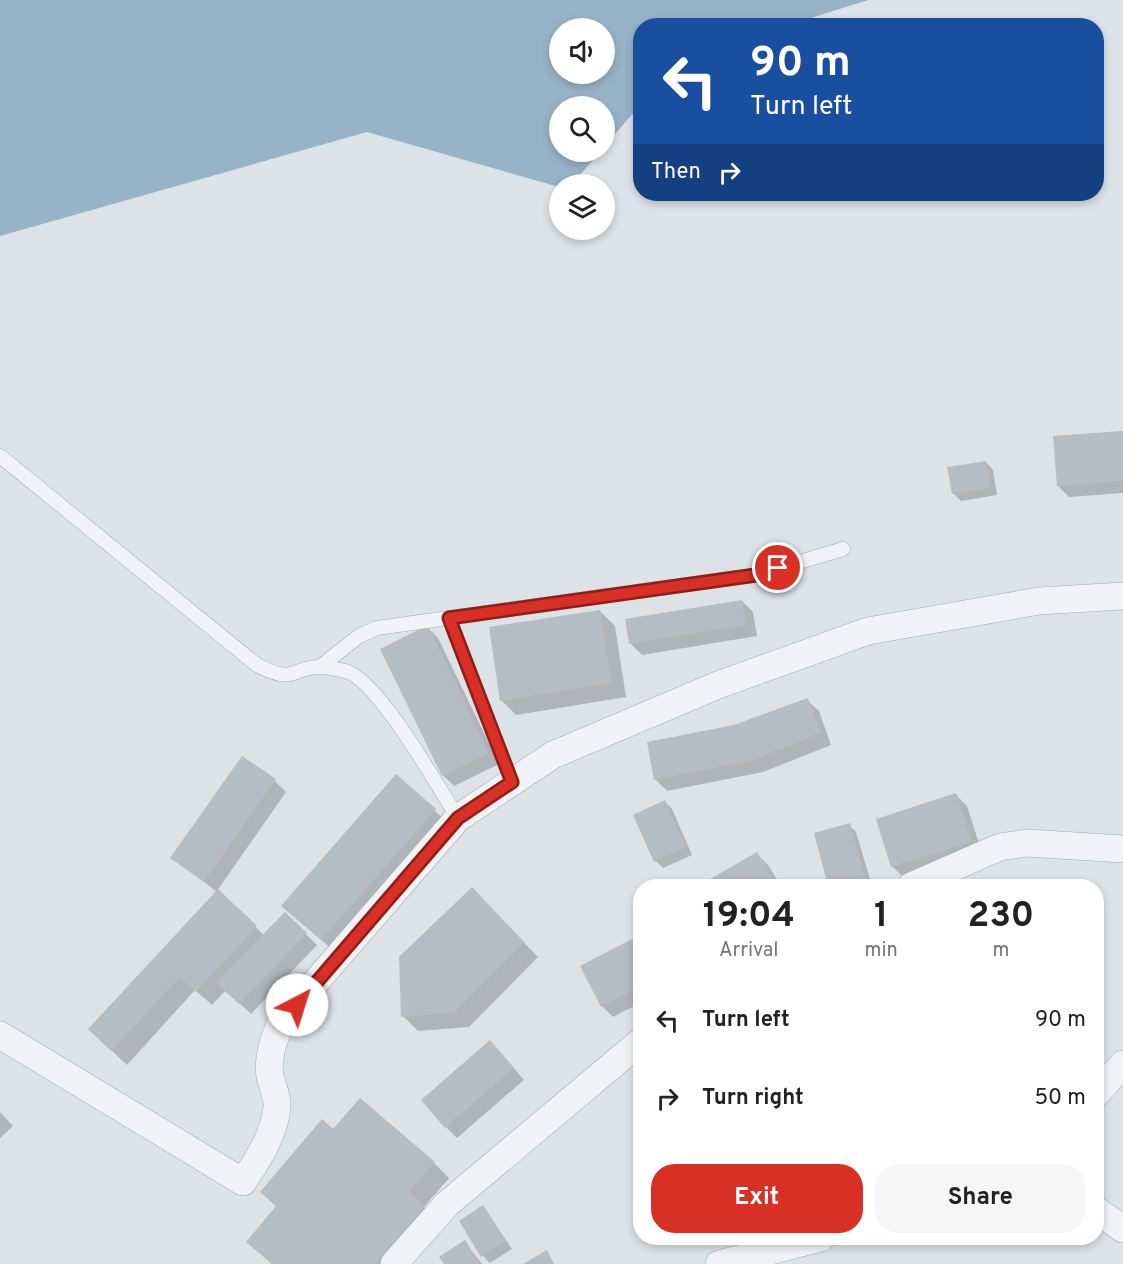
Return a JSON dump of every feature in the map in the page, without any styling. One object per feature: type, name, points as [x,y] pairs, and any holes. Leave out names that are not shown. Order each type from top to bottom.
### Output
[{"type":"street","points":[[0,1035],[243,1182],[264,1150],[274,1123],[277,1104],[270,1074],[272,1042],[281,1022],[458,818],[512,782],[553,755],[718,685],[868,632],[1039,601],[1123,596]]},
{"type":"street","points":[[927,879],[1000,847],[1028,843],[1123,849]]},
{"type":"street","points":[[393,1264],[447,1204],[633,1048]]},
{"type":"street","points":[[1104,1085],[1123,1065]]},
{"type":"street","points":[[1104,1216],[1123,1229]]},
{"type":"street","points":[[719,1264],[794,1245]]},
{"type":"lane","points":[[0,456],[257,665],[272,673],[287,676],[321,666],[359,636],[377,628],[756,575],[843,549]]},
{"type":"lane","points":[[449,618],[512,782]]},
{"type":"lane","points":[[321,666],[349,672],[365,682],[388,710],[458,818]]},
{"type":"water","points":[[0,0],[868,0],[812,18],[633,18],[633,113],[615,134],[615,96],[549,96],[549,162],[591,162],[581,174],[549,174],[549,184],[367,132],[0,236]]},
{"type":"building","points":[[1123,431],[1123,481],[1057,486],[1053,436]]},
{"type":"building","points":[[986,461],[991,488],[952,494],[947,467]]},
{"type":"building","points":[[742,600],[746,625],[629,644],[625,619]]},
{"type":"building","points":[[600,610],[612,683],[500,701],[489,627]]},
{"type":"building","points":[[428,625],[489,753],[442,776],[380,649]]},
{"type":"building","points":[[808,698],[821,733],[751,761],[654,780],[647,742],[734,725]]},
{"type":"building","points":[[242,756],[276,779],[204,882],[170,858]]},
{"type":"building","points":[[396,774],[436,809],[321,940],[281,906]]},
{"type":"building","points":[[956,793],[972,842],[891,867],[876,819]]},
{"type":"building","points":[[665,800],[686,847],[654,862],[633,815]]},
{"type":"building","points":[[850,823],[866,879],[826,879],[814,833]]},
{"type":"building","points":[[757,852],[774,879],[710,879]]},
{"type":"building","points":[[472,887],[524,942],[453,1013],[401,1017],[399,957]]},
{"type":"building","points":[[218,889],[257,926],[196,992],[180,977],[111,1051],[88,1029]]},
{"type":"building","points":[[285,912],[307,933],[239,1004],[216,983]]},
{"type":"building","points":[[633,939],[633,990],[601,1007],[580,966]]},
{"type":"building","points":[[490,1040],[514,1068],[445,1128],[421,1100]]},
{"type":"building","points":[[360,1098],[435,1162],[409,1192],[425,1206],[375,1264],[272,1264],[246,1242],[276,1206],[260,1192],[322,1119],[333,1129]]},
{"type":"building","points":[[483,1205],[506,1241],[481,1257],[459,1221]]},
{"type":"building","points":[[465,1240],[480,1264],[444,1264],[439,1257]]},
{"type":"building","points":[[547,1250],[554,1264],[523,1264]]},
{"type":"route","points":[[297,1005],[458,818],[512,782],[449,618],[756,575],[778,568]]}]
